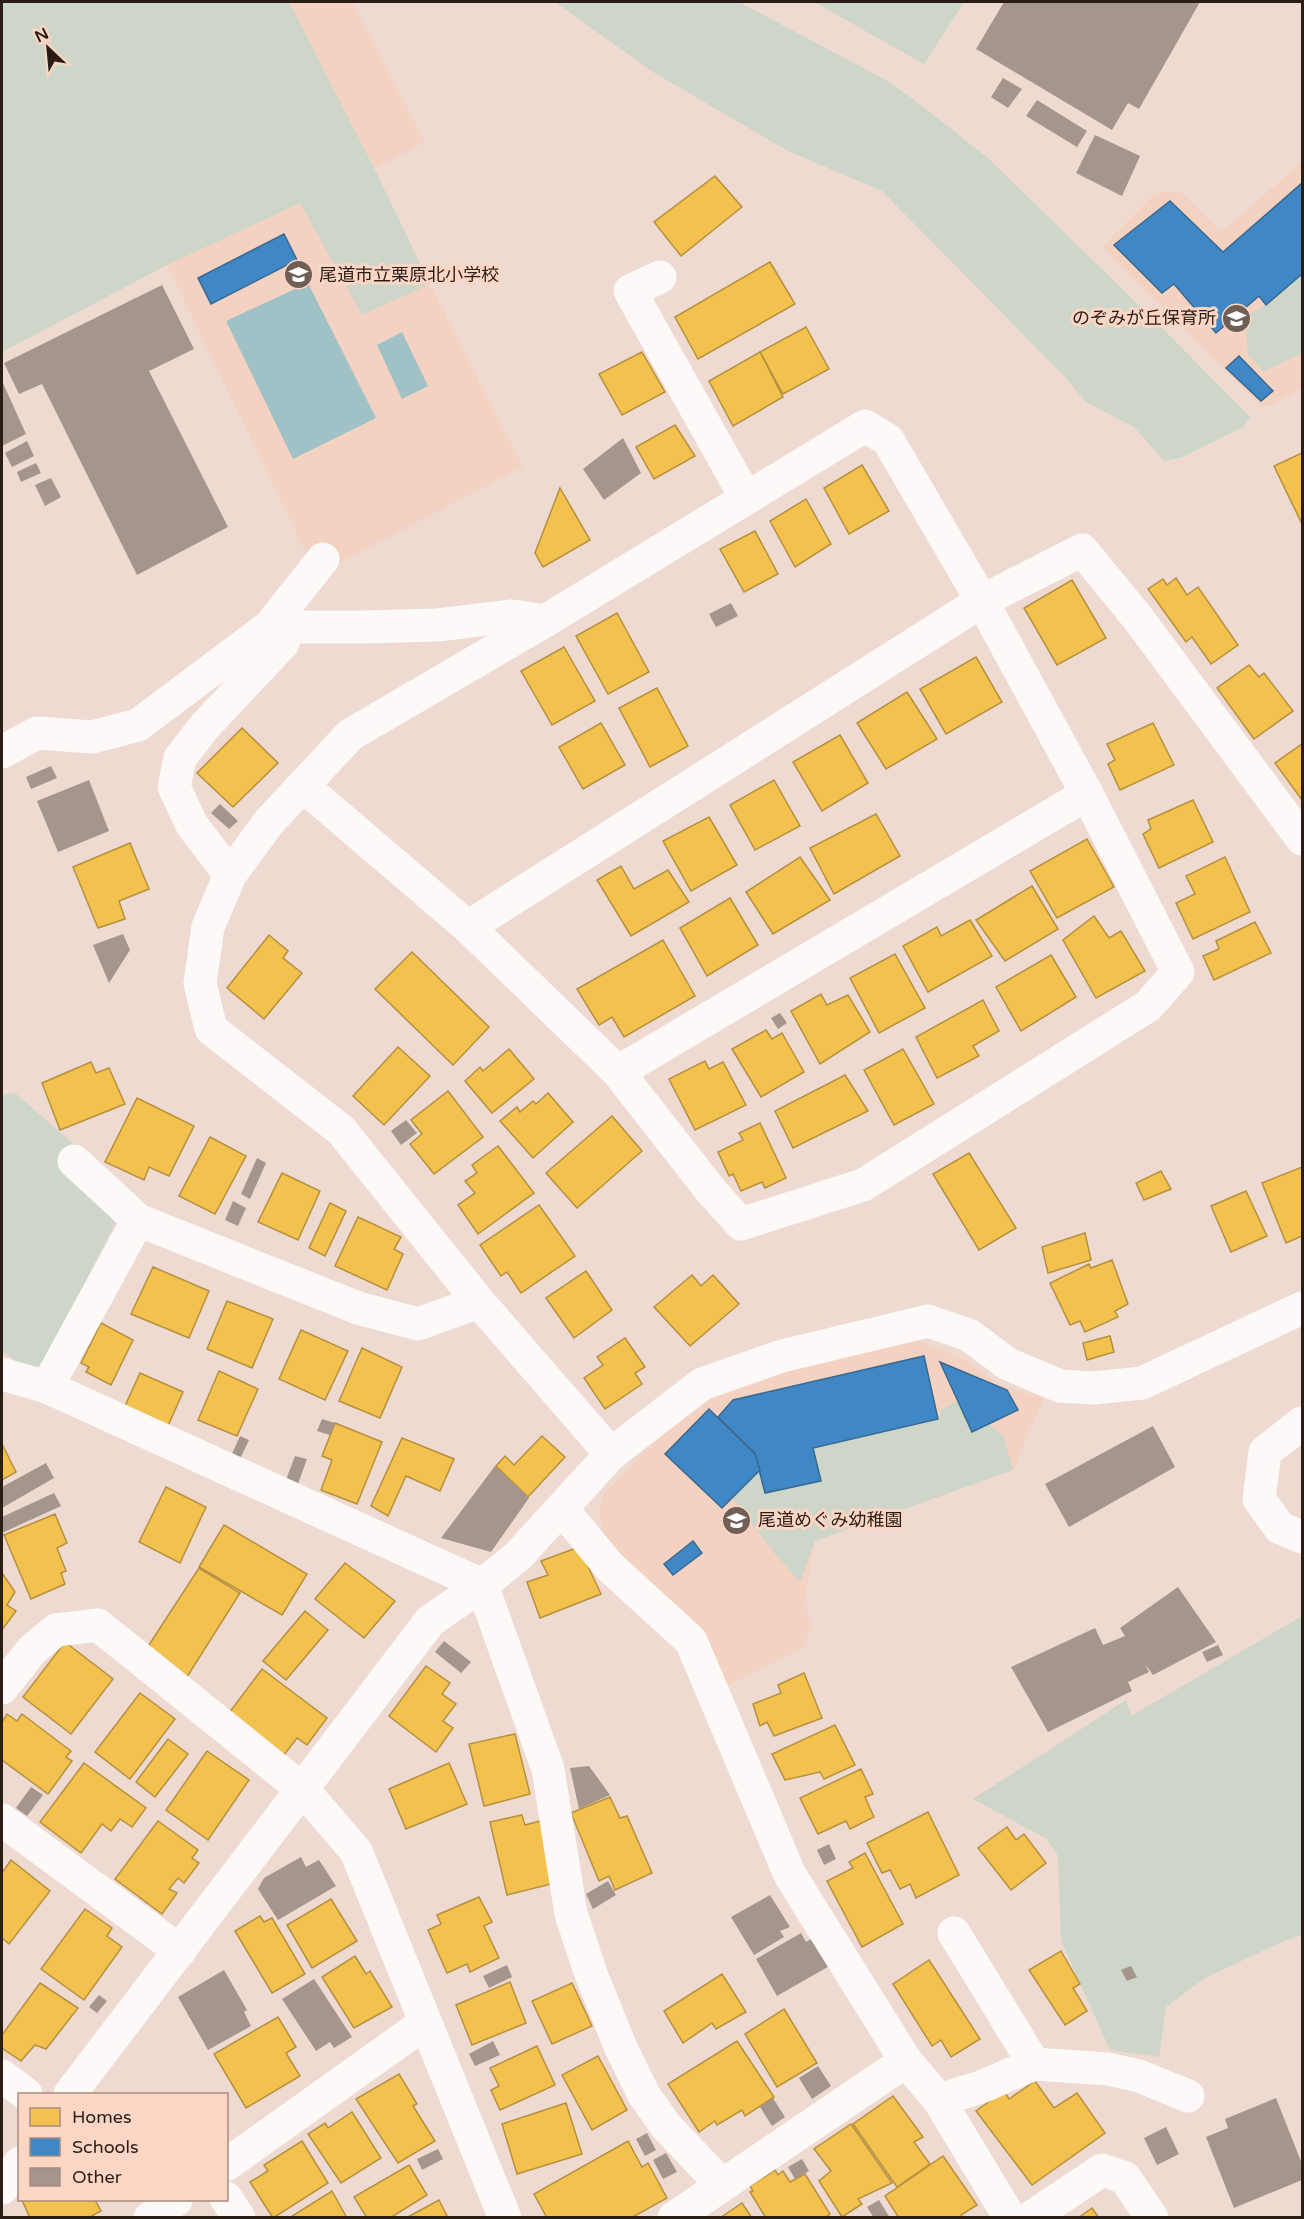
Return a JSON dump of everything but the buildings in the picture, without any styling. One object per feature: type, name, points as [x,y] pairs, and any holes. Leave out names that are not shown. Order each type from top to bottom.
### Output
[{"type":"street","points":[[660,277],[630,291],[746,498]]},
{"type":"street","points":[[303,786],[468,927],[618,1072],[712,1192],[741,1224],[863,1185],[1148,1006],[1178,972],[1087,794],[982,601],[888,440],[865,426],[545,621],[350,735],[303,786],[270,822],[230,875],[208,927],[200,983],[211,1029],[341,1130],[478,1302],[611,1454]]},
{"type":"street","points":[[468,927],[982,601],[1082,550],[1137,617],[1302,840]]},
{"type":"street","points":[[2,752],[37,733],[92,737],[138,725],[274,626],[323,559]]},
{"type":"street","points":[[274,626],[438,625],[512,616],[545,621]]},
{"type":"street","points":[[230,875],[192,825],[174,787],[180,758],[205,726],[283,643],[274,626]]},
{"type":"street","points":[[618,1072],[1087,794]]},
{"type":"street","points":[[74,1161],[138,1220],[358,1308],[418,1324],[478,1302]]},
{"type":"street","points":[[47,1387],[138,1220]]},
{"type":"street","points":[[71,2093],[430,1621],[482,1585],[518,1556],[611,1454],[702,1384],[782,1356],[928,1321],[969,1335],[1008,1364],[1060,1386],[1094,1388],[1142,1383],[1302,1308]]},
{"type":"street","points":[[2,1374],[47,1387],[482,1585],[548,1769],[571,1914],[616,2038],[644,2096],[666,2126],[722,2185]]},
{"type":"street","points":[[1302,1423],[1265,1452],[1259,1498],[1280,1528],[1302,1538]]},
{"type":"street","points":[[562,1509],[609,1566],[691,1641],[790,1875],[906,2061],[939,2100],[1010,2217]]},
{"type":"street","points":[[2,1688],[32,1650],[57,1630],[98,1626],[303,1790],[356,1851],[505,2217]]},
{"type":"street","points":[[2,1820],[180,1951]]},
{"type":"street","points":[[954,1933],[1034,2064]]},
{"type":"street","points":[[228,2164],[425,2023]]},
{"type":"street","points":[[674,2217],[906,2061]]},
{"type":"street","points":[[939,2100],[981,2087],[1034,2064],[1108,2069],[1139,2076],[1188,2096]]},
{"type":"street","points":[[2,2076],[25,2093]]},
{"type":"street","points":[[2,2188],[18,2166]]},
{"type":"street","points":[[1030,2217],[1102,2170],[1125,2178],[1152,2217]]},
{"type":"street","points":[[150,2217],[173,2201]]},
{"type":"street","points":[[228,2201],[239,2217]]},
{"type":"shaded area","name":"尾道市立栗原北小学校","points":[[2,2],[352,2],[425,142],[374,169],[523,467],[337,564],[305,551],[167,265],[2,352]]},
{"type":"shaded area","name":"のぞみが丘保育所","points":[[1302,162],[1302,388],[1268,407],[1261,406],[1102,247],[1155,193],[1179,191],[1221,232]]},
{"type":"shaded area","name":"尾道めぐみ幼稚園","points":[[915,1340],[965,1360],[1001,1385],[1044,1398],[1013,1470],[815,1541],[804,1604],[813,1625],[802,1649],[724,1687],[618,1561],[603,1532],[599,1508],[604,1493],[687,1408],[722,1386]]},
{"type":"green space","points":[[2,2],[289,2],[430,284],[362,315],[300,203],[167,265],[2,352]]},
{"type":"green space","points":[[558,2],[739,2],[884,79],[988,158],[1250,417],[1243,427],[1180,458],[1164,461],[1134,427],[1086,402],[1066,378],[882,191],[788,151],[653,72],[559,5]]},
{"type":"green space","points":[[814,2],[964,2],[924,64]]},
{"type":"green space","points":[[1302,274],[1302,353],[1263,372],[1248,354],[1245,317],[1266,305]]},
{"type":"green space","points":[[15,1093],[79,1149],[100,1204],[115,1223],[45,1363],[31,1372],[2,1351],[2,1096]]},
{"type":"green space","points":[[957,1401],[972,1431],[989,1423],[1004,1437],[1013,1470],[815,1541],[800,1582],[775,1554],[732,1498],[760,1470],[765,1493],[820,1481],[813,1448],[938,1419],[942,1409]]},
{"type":"green space","points":[[1302,1616],[1302,1935],[1286,1940],[1205,1978],[1166,2007],[1159,2057],[1110,2050],[1061,1941],[1058,1856],[1047,1839],[973,1799],[1126,1700],[1131,1716]]},
{"type":"water","points":[[308,283],[376,418],[293,459],[226,321]]},
{"type":"water","points":[[402,332],[428,386],[402,399],[377,345]]},
{"type":"place","name":"尾道市立栗原北小学校","points":[[298,275]]},
{"type":"place","name":"のぞみが丘保育所","points":[[1237,318]]},
{"type":"place","name":"尾道めぐみ幼稚園","points":[[737,1520]]}]
